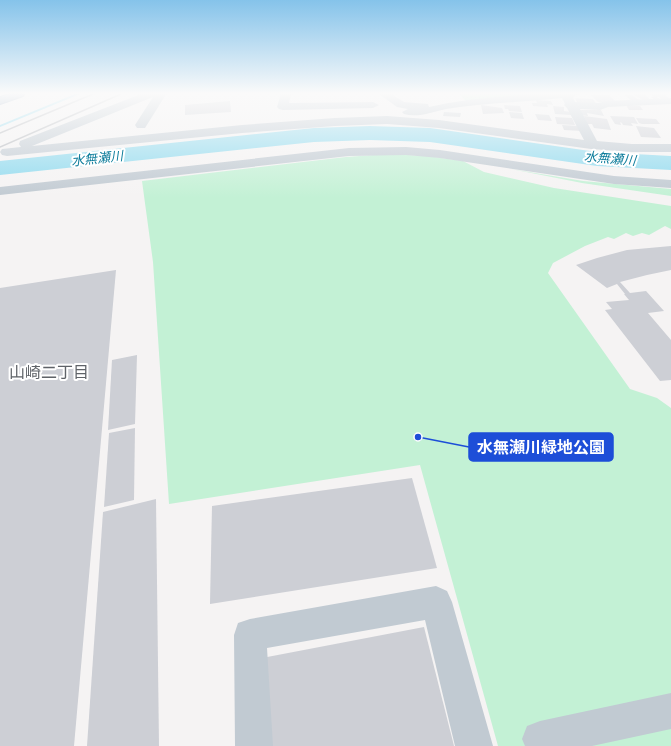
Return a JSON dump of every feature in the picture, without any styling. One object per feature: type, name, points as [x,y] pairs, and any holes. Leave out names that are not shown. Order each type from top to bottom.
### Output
[{"type":"street","points":[[4,154],[66,129]]},
{"type":"street","points":[[4,154],[254,129]]},
{"type":"street","points":[[476,129],[590,142],[671,148]]},
{"type":"street","points":[[517,129],[590,142],[671,142]]},
{"type":"street","points":[[584,129],[590,142]]},
{"type":"street","points":[[0,191],[349,152],[406,151],[476,159],[614,180],[671,184]]},
{"type":"street","points":[[476,159],[486,166],[525,177],[642,196]]},
{"type":"street","points":[[254,746],[250,635],[436,602],[474,746]]},
{"type":"street","points":[[540,740],[671,711]]},
{"type":"green space","points":[[388,154],[427,156],[463,161],[484,172],[554,188],[671,206],[671,229],[665,226],[649,235],[642,233],[633,236],[626,233],[614,239],[608,237],[585,246],[553,263],[548,273],[630,389],[657,398],[671,408],[671,746],[498,746],[420,465],[169,504],[153,262],[142,181],[346,157]]},
{"type":"green space","points":[[511,169],[583,181],[671,189],[671,196],[582,183]]},
{"type":"building","points":[[564,129],[581,129],[583,131]]},
{"type":"building","points":[[637,129],[655,129],[661,138],[641,137]]},
{"type":"building","points":[[671,246],[671,270],[620,282],[630,293],[646,291],[664,311],[648,313],[671,340],[671,380],[660,381],[605,310],[612,309],[606,302],[629,300],[625,294],[617,284],[607,288],[576,265],[627,250]]},
{"type":"building","points":[[116,270],[74,746],[0,746],[0,288]]},
{"type":"building","points":[[137,355],[135,424],[108,430],[112,360]]},
{"type":"building","points":[[135,428],[134,500],[104,507],[109,433]]},
{"type":"building","points":[[412,478],[437,568],[210,604],[212,506]]},
{"type":"building","points":[[156,499],[159,746],[87,746],[103,512]]},
{"type":"building","points":[[424,627],[454,746],[266,746],[262,658]]},
{"type":"waterway","name":"水無瀬川","points":[[0,168],[314,135],[370,133],[430,135],[597,159],[671,163]]},
{"type":"railway","points":[[0,133],[10,129]]},
{"type":"railway","points":[[0,147],[42,129]]},
{"type":"place","name":"水無瀬川緑地公園","points":[[418,437]]},
{"type":"district","name":"山崎二丁目","points":[[49,372]]}]
